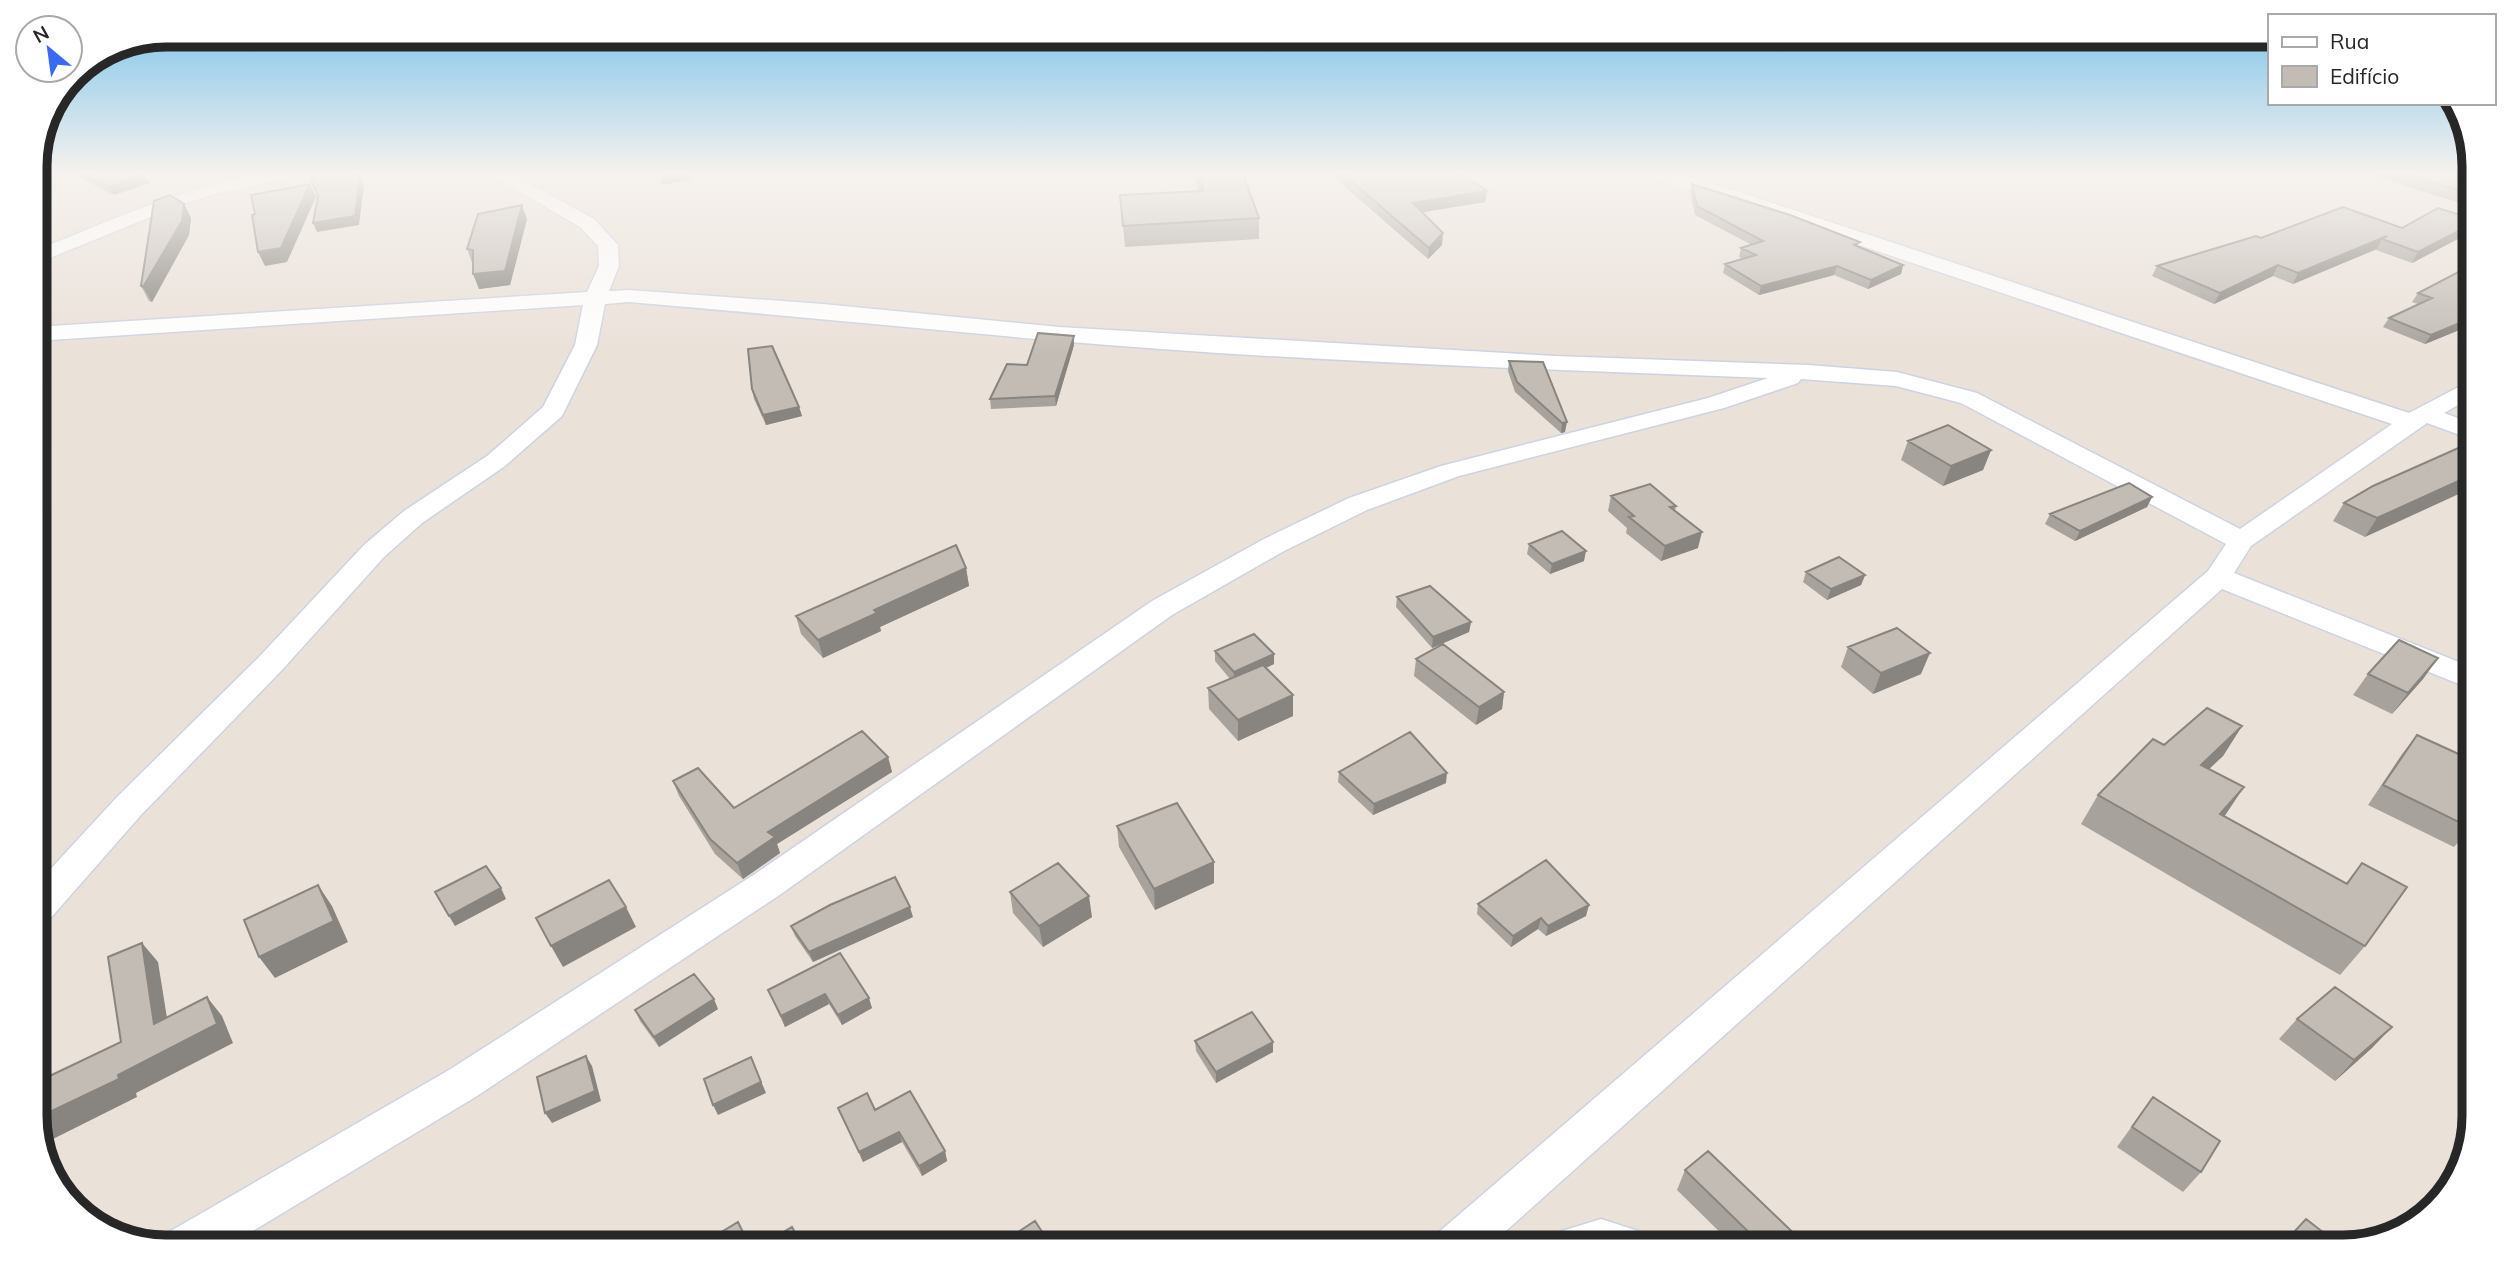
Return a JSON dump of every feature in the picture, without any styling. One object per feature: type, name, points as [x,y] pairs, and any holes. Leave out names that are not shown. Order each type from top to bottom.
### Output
[{"type":"street","points":[[48,253],[94,234]]},
{"type":"street","points":[[48,896],[129,806],[270,664],[374,551],[413,517],[496,461],[553,411],[586,345],[597,297],[609,266],[608,245],[597,234]]},
{"type":"street","points":[[1849,234],[2418,418],[2461,430]]},
{"type":"street","points":[[48,333],[597,297],[679,298],[1059,334],[1555,363],[1808,372],[1897,379],[1969,398],[2241,541]]},
{"type":"street","points":[[205,1235],[463,1083],[768,884],[1163,608],[1274,545],[1358,503],[1450,471],[1716,403],[1808,372]]},
{"type":"street","points":[[1469,1235],[2218,578],[2241,541],[2418,418],[2461,393]]},
{"type":"street","points":[[2218,578],[2462,675]]},
{"type":"building","points":[[149,234],[174,234],[143,287]]},
{"type":"building","points":[[255,234],[287,234],[281,248],[258,252]]},
{"type":"building","points":[[472,234],[515,234],[505,271],[473,274],[473,250],[467,249]]},
{"type":"building","points":[[1413,234],[1442,234],[1429,248]]},
{"type":"building","points":[[1749,234],[1839,234],[1860,242],[1854,245],[1903,265],[1871,280],[1837,266],[1761,286],[1725,264],[1756,255],[1741,248],[1763,241]]},
{"type":"building","points":[[2272,234],[2453,234],[2418,252],[2382,239],[2387,236],[2298,273],[2278,265],[2220,293],[2157,266],[2256,236],[2261,238]]},
{"type":"building","points":[[2461,271],[2461,322],[2431,335],[2389,318],[2432,298],[2418,293]]},
{"type":"building","points":[[1038,333],[1074,336],[1055,396],[990,399],[1007,364],[1027,365]]},
{"type":"building","points":[[772,346],[799,407],[763,415],[752,389],[748,349]]},
{"type":"building","points":[[1509,361],[1543,362],[1567,422],[1562,423],[1517,382]]},
{"type":"building","points":[[1948,425],[1991,450],[1951,466],[1908,441]]},
{"type":"building","points":[[2461,447],[2461,480],[2377,518],[2344,503],[2373,486]]},
{"type":"building","points":[[2129,483],[2152,497],[2080,531],[2050,514]]},
{"type":"building","points":[[1650,484],[1676,506],[1670,507],[1702,532],[1665,546],[1629,517],[1634,516],[1611,496]]},
{"type":"building","points":[[1562,531],[1586,551],[1552,564],[1529,544]]},
{"type":"building","points":[[956,545],[966,568],[874,610],[877,613],[818,640],[796,616]]},
{"type":"building","points":[[1839,557],[1865,575],[1831,589],[1806,572]]},
{"type":"building","points":[[1430,586],[1471,622],[1433,637],[1397,597]]},
{"type":"building","points":[[1897,628],[1930,653],[1881,673],[1848,647]]},
{"type":"building","points":[[1254,634],[1274,654],[1234,672],[1215,651]]},
{"type":"building","points":[[2399,640],[2438,658],[2408,693],[2368,674]]},
{"type":"building","points":[[1443,644],[1504,692],[1479,707],[1416,659]]},
{"type":"building","points":[[1263,665],[1293,695],[1238,720],[1208,688]]},
{"type":"building","points":[[2207,708],[2242,726],[2201,765],[2244,787],[2220,814],[2347,884],[2362,863],[2407,887],[2365,946],[2098,795],[2153,739],[2164,745]]},
{"type":"building","points":[[862,731],[888,757],[768,832],[775,837],[737,863],[710,839],[673,781],[698,768],[734,808]]},
{"type":"building","points":[[1410,732],[1447,773],[1374,804],[1339,772]]},
{"type":"building","points":[[2417,735],[2462,755],[2462,823],[2383,785]]},
{"type":"building","points":[[1177,803],[1214,862],[1154,889],[1117,826]]},
{"type":"building","points":[[1546,860],[1589,905],[1548,926],[1541,918],[1513,936],[1478,904]]},
{"type":"building","points":[[1058,863],[1089,896],[1039,926],[1010,892]]},
{"type":"building","points":[[486,866],[501,888],[449,916],[435,892]]},
{"type":"building","points":[[895,877],[910,907],[809,952],[791,926],[830,905]]},
{"type":"building","points":[[609,880],[626,907],[551,946],[536,918]]},
{"type":"building","points":[[318,885],[334,921],[259,957],[244,920]]},
{"type":"building","points":[[142,943],[154,1024],[207,997],[217,1024],[118,1075],[119,1079],[48,1113],[48,1077],[121,1042],[108,957]]},
{"type":"building","points":[[840,953],[869,998],[838,1015],[825,994],[781,1016],[768,990]]},
{"type":"building","points":[[694,974],[714,999],[654,1037],[635,1010]]},
{"type":"building","points":[[2335,987],[2392,1027],[2354,1060],[2297,1019]]},
{"type":"building","points":[[1252,1012],[1273,1042],[1216,1072],[1195,1041]]},
{"type":"building","points":[[586,1056],[595,1091],[545,1113],[537,1077]]},
{"type":"building","points":[[751,1057],[761,1082],[713,1105],[704,1079]]},
{"type":"building","points":[[910,1091],[945,1151],[919,1166],[899,1132],[859,1152],[838,1108],[867,1093],[875,1110]]},
{"type":"building","points":[[2153,1097],[2220,1141],[2201,1172],[2132,1127]]},
{"type":"building","points":[[1708,1151],[1796,1235],[1752,1235],[1685,1170]]},
{"type":"building","points":[[2306,1219],[2327,1235],[2291,1235]]},
{"type":"building","points":[[1035,1221],[1044,1235],[1013,1235]]},
{"type":"building","points":[[738,1222],[744,1235],[717,1235]]},
{"type":"building","points":[[792,1227],[796,1235],[779,1235]]}]
